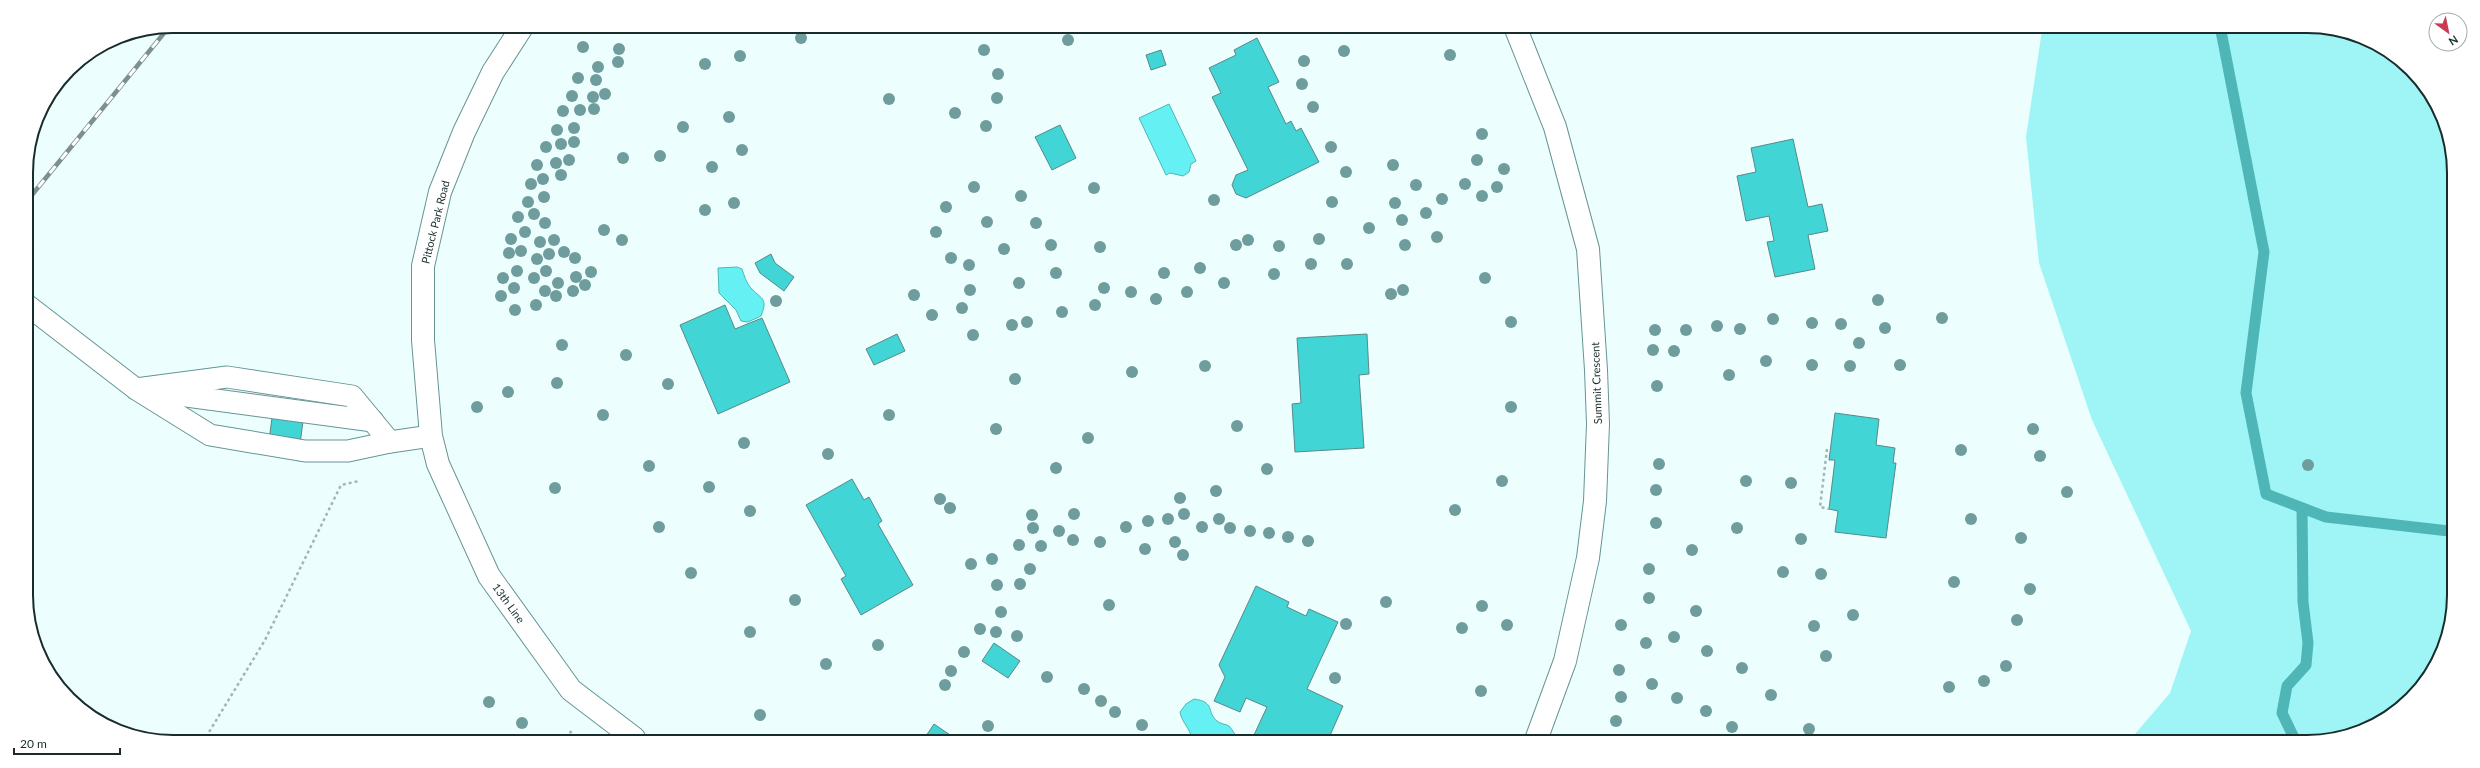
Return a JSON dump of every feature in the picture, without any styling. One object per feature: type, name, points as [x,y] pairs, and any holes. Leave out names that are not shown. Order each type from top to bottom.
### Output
[{"type":"main road","name":"Pittock Park Road","points":[[431,436],[423,340],[425,259],[440,192],[464,132],[493,72],[518,33]]},
{"type":"main road","name":"Summit Crescent","points":[[1518,33],[1555,127],[1588,249],[1598,424],[1595,501],[1588,558],[1565,661],[1538,735]]},
{"type":"main road","name":"13th Line","points":[[431,436],[438,464],[489,576],[571,690],[630,735]]},
{"type":"lane","points":[[33,310],[136,389],[210,435],[305,451],[348,451],[390,442],[431,436]]},
{"type":"lane","points":[[136,389],[373,421],[390,442]]},
{"type":"path","points":[[1827,449],[1820,507],[1829,509]]},
{"type":"path","points":[[207,735],[265,640],[341,485],[364,480]]},
{"type":"shaded area","points":[[2042,33],[2325,34],[2352,40],[2369,47],[2385,57],[2406,74],[2418,88],[2433,111],[2440,128],[2447,164],[2447,604],[2440,640],[2433,657],[2423,673],[2406,694],[2392,706],[2369,721],[2352,728],[2316,735],[2134,735],[2170,693],[2191,631],[2092,420],[2039,263],[2026,137]]},
{"type":"shaded area","points":[[1169,104],[1196,161],[1191,164],[1189,172],[1183,176],[1170,173],[1166,175],[1139,118]]},
{"type":"shaded area","points":[[737,267],[742,269],[749,285],[764,302],[761,316],[748,322],[741,321],[736,310],[719,293],[718,268]]},
{"type":"shaded area","points":[[1194,699],[1205,702],[1210,708],[1214,718],[1218,722],[1229,726],[1236,735],[1191,735],[1180,712],[1186,704]]},
{"type":"building","points":[[1257,38],[1279,82],[1268,87],[1286,124],[1291,121],[1296,131],[1301,128],[1319,162],[1246,198],[1236,194],[1232,185],[1236,175],[1248,170],[1212,97],[1221,93],[1209,68],[1236,55],[1234,50]]},
{"type":"building","points":[[1161,50],[1166,65],[1151,70],[1146,55]]},
{"type":"building","points":[[1060,125],[1076,158],[1052,170],[1035,137]]},
{"type":"building","points":[[1793,139],[1808,207],[1822,204],[1828,231],[1808,235],[1815,269],[1775,277],[1767,242],[1774,241],[1769,216],[1746,221],[1737,176],[1756,172],[1751,148]]},
{"type":"building","points":[[771,254],[775,263],[794,277],[784,291],[760,273],[755,263]]},
{"type":"building","points":[[725,305],[735,329],[762,318],[790,382],[718,414],[680,325]]},
{"type":"building","points":[[897,334],[905,351],[874,365],[866,349]]},
{"type":"building","points":[[1367,334],[1369,374],[1359,375],[1364,448],[1295,452],[1292,404],[1301,403],[1297,338]]},
{"type":"building","points":[[1835,413],[1879,419],[1876,445],[1895,448],[1893,463],[1896,463],[1886,538],[1835,532],[1838,511],[1829,509],[1835,460],[1829,460]]},
{"type":"building","points":[[272,418],[303,421],[300,444],[269,440]]},
{"type":"building","points":[[852,479],[864,500],[869,497],[882,521],[878,524],[913,585],[861,615],[841,579],[846,576],[806,505]]},
{"type":"building","points":[[1256,586],[1289,602],[1287,607],[1306,616],[1309,609],[1338,622],[1307,689],[1343,706],[1330,735],[1254,735],[1267,707],[1246,698],[1240,712],[1214,701],[1225,677],[1219,665]]},
{"type":"building","points":[[994,643],[1020,661],[1008,678],[982,661]]},
{"type":"building","points":[[934,724],[950,735],[927,735]]},
{"type":"waterway","points":[[2221,33],[2264,252],[2246,393],[2266,494],[2326,517],[2447,531]]},
{"type":"waterway","points":[[2293,735],[2282,713],[2287,686],[2306,665],[2308,643],[2303,602],[2302,508]]},
{"type":"railway","points":[[33,194],[164,33]]}]
